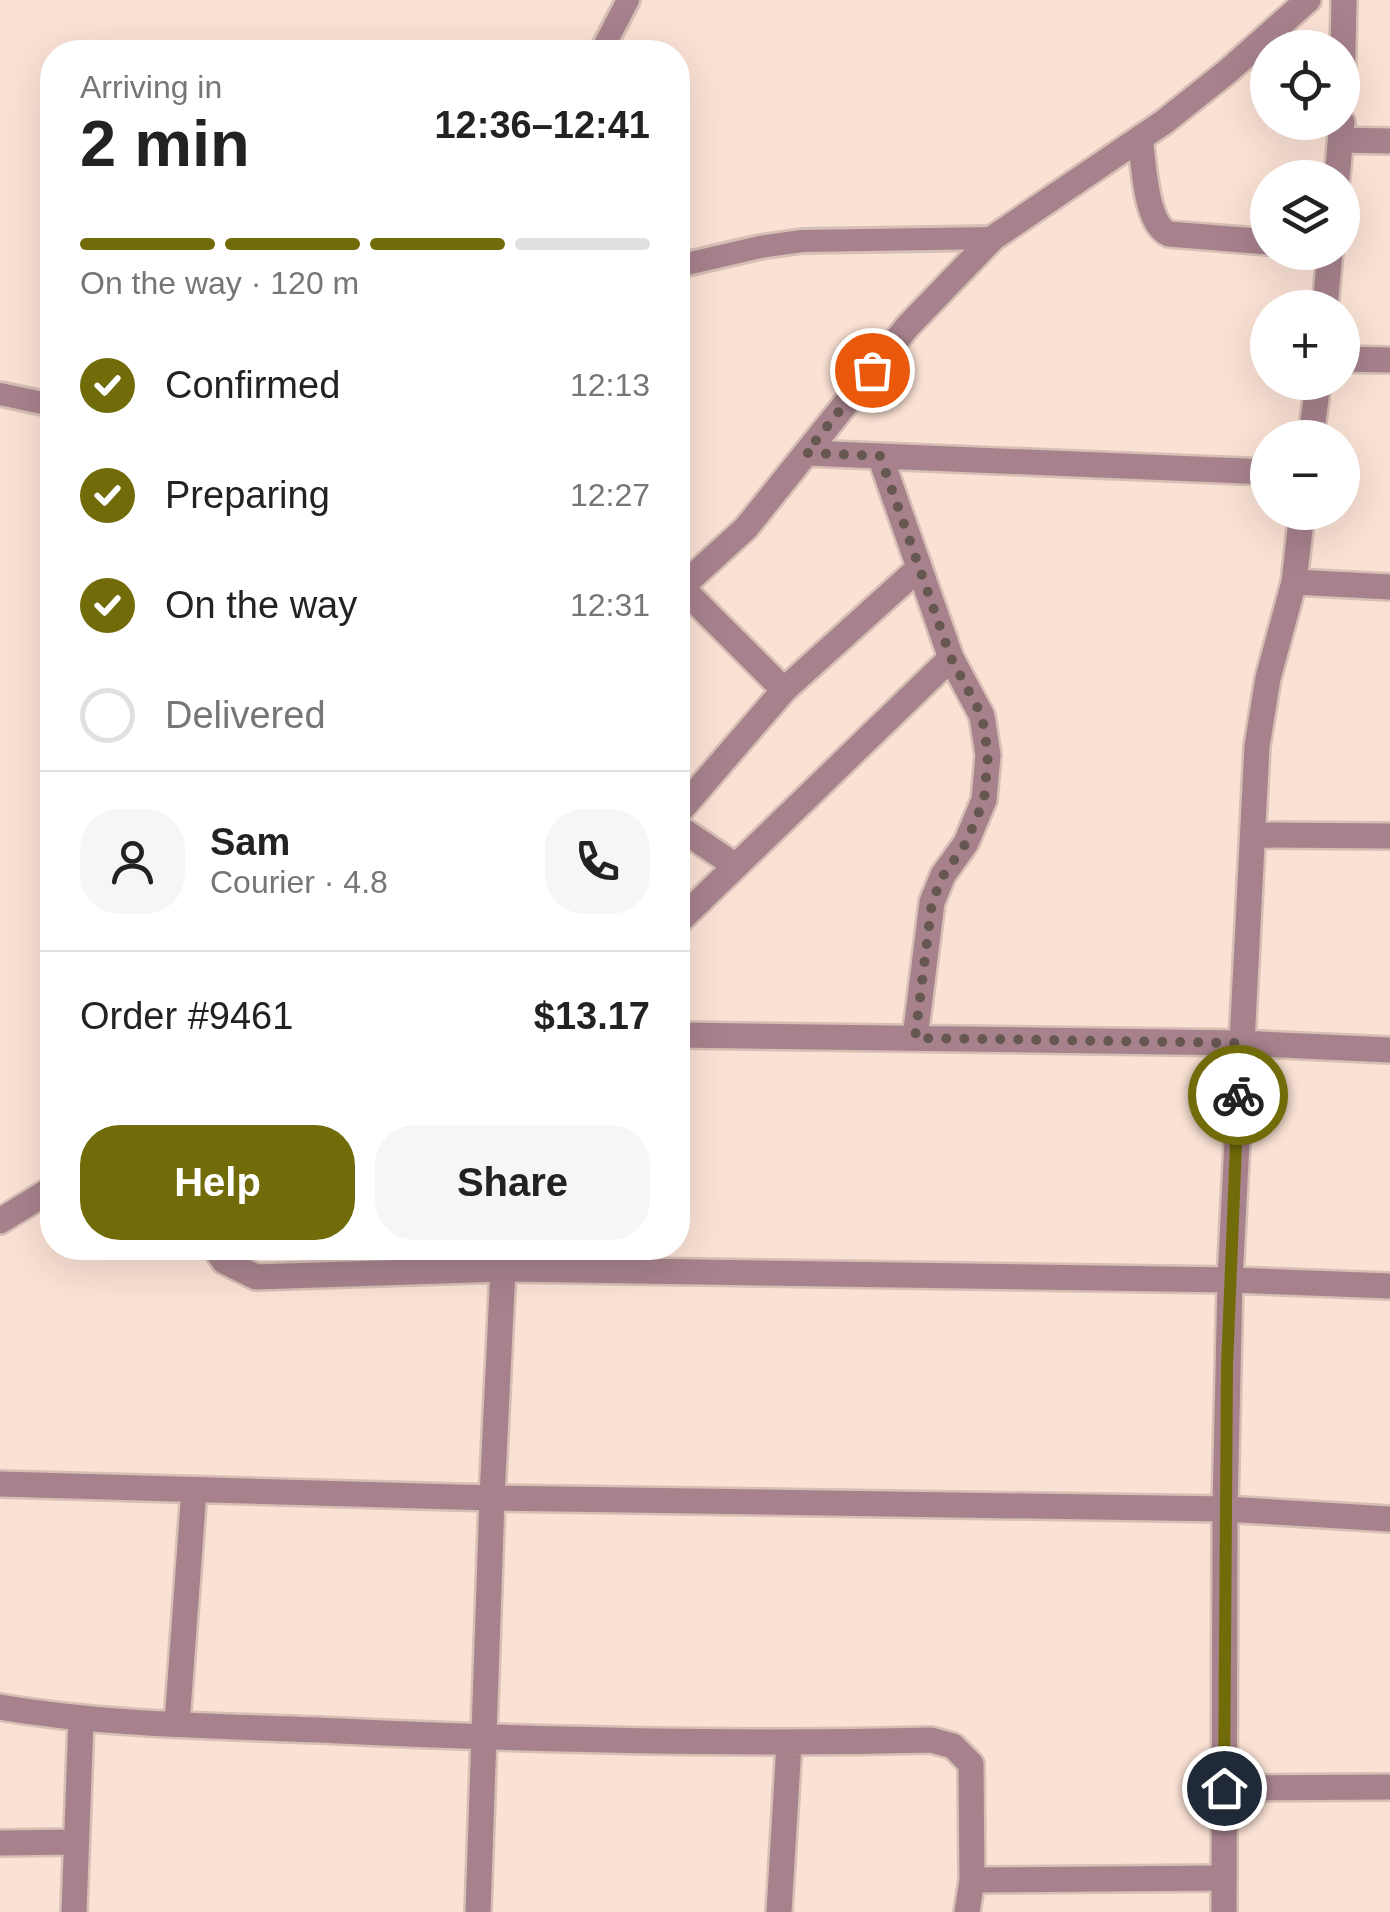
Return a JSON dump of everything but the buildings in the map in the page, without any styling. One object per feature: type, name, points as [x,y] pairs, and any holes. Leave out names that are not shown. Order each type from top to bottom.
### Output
[{"type":"street","points":[[690,578],[746,528],[908,326],[993,238],[1140,138],[1228,72],[1308,0]]},
{"type":"street","points":[[1343,30],[1344,0]]},
{"type":"street","points":[[1360,135],[1390,142]]},
{"type":"street","points":[[1140,138],[1153,218],[1159,230],[1250,241]]},
{"type":"street","points":[[1360,359],[1390,360]]},
{"type":"street","points":[[806,453],[1250,471]]},
{"type":"street","points":[[880,456],[951,658],[982,716],[988,755],[984,800],[966,843],[943,876],[932,902],[915,1038]]},
{"type":"street","points":[[1224,1912],[1230,1280],[1240,1043],[1258,746],[1268,678],[1294,582],[1300,530]]},
{"type":"street","points":[[690,799],[784,690],[919,568]]},
{"type":"street","points":[[1294,582],[1390,587]]},
{"type":"street","points":[[690,599],[784,690]]},
{"type":"street","points":[[690,910],[951,658]]},
{"type":"street","points":[[690,835],[736,866]]},
{"type":"street","points":[[1253,835],[1390,836]]},
{"type":"street","points":[[690,1036],[1240,1043],[1390,1050]]},
{"type":"street","points":[[0,1220],[40,1196]]},
{"type":"street","points":[[224,1260],[256,1277],[478,1260]]},
{"type":"street","points":[[478,1912],[504,1260]]},
{"type":"street","points":[[570,1260],[1390,1286]]},
{"type":"street","points":[[0,1484],[492,1498],[1226,1509],[1390,1519]]},
{"type":"street","points":[[177,1724],[194,1490]]},
{"type":"street","points":[[0,1707],[81,1720],[484,1738],[789,1744],[931,1740],[953,1746],[971,1764],[972,1880],[967,1912]]},
{"type":"street","points":[[74,1912],[81,1720]]},
{"type":"street","points":[[780,1912],[789,1744]]},
{"type":"street","points":[[1224,1788],[1390,1787]]},
{"type":"street","points":[[0,1843],[76,1842]]},
{"type":"street","points":[[972,1880],[1224,1878]]},
{"type":"lane","points":[[607,40],[628,0]]},
{"type":"lane","points":[[690,263],[802,241],[993,238]]},
{"type":"lane","points":[[0,394],[40,402]]},
{"type":"way so far","points":[[872,370],[806,453],[880,456],[951,658],[982,716],[988,755],[984,800],[966,843],[943,876],[932,902],[915,1038],[1240,1043],[1238,1095]]},
{"type":"route","points":[[1224,1788],[1227,1366],[1238,1095]]}]
